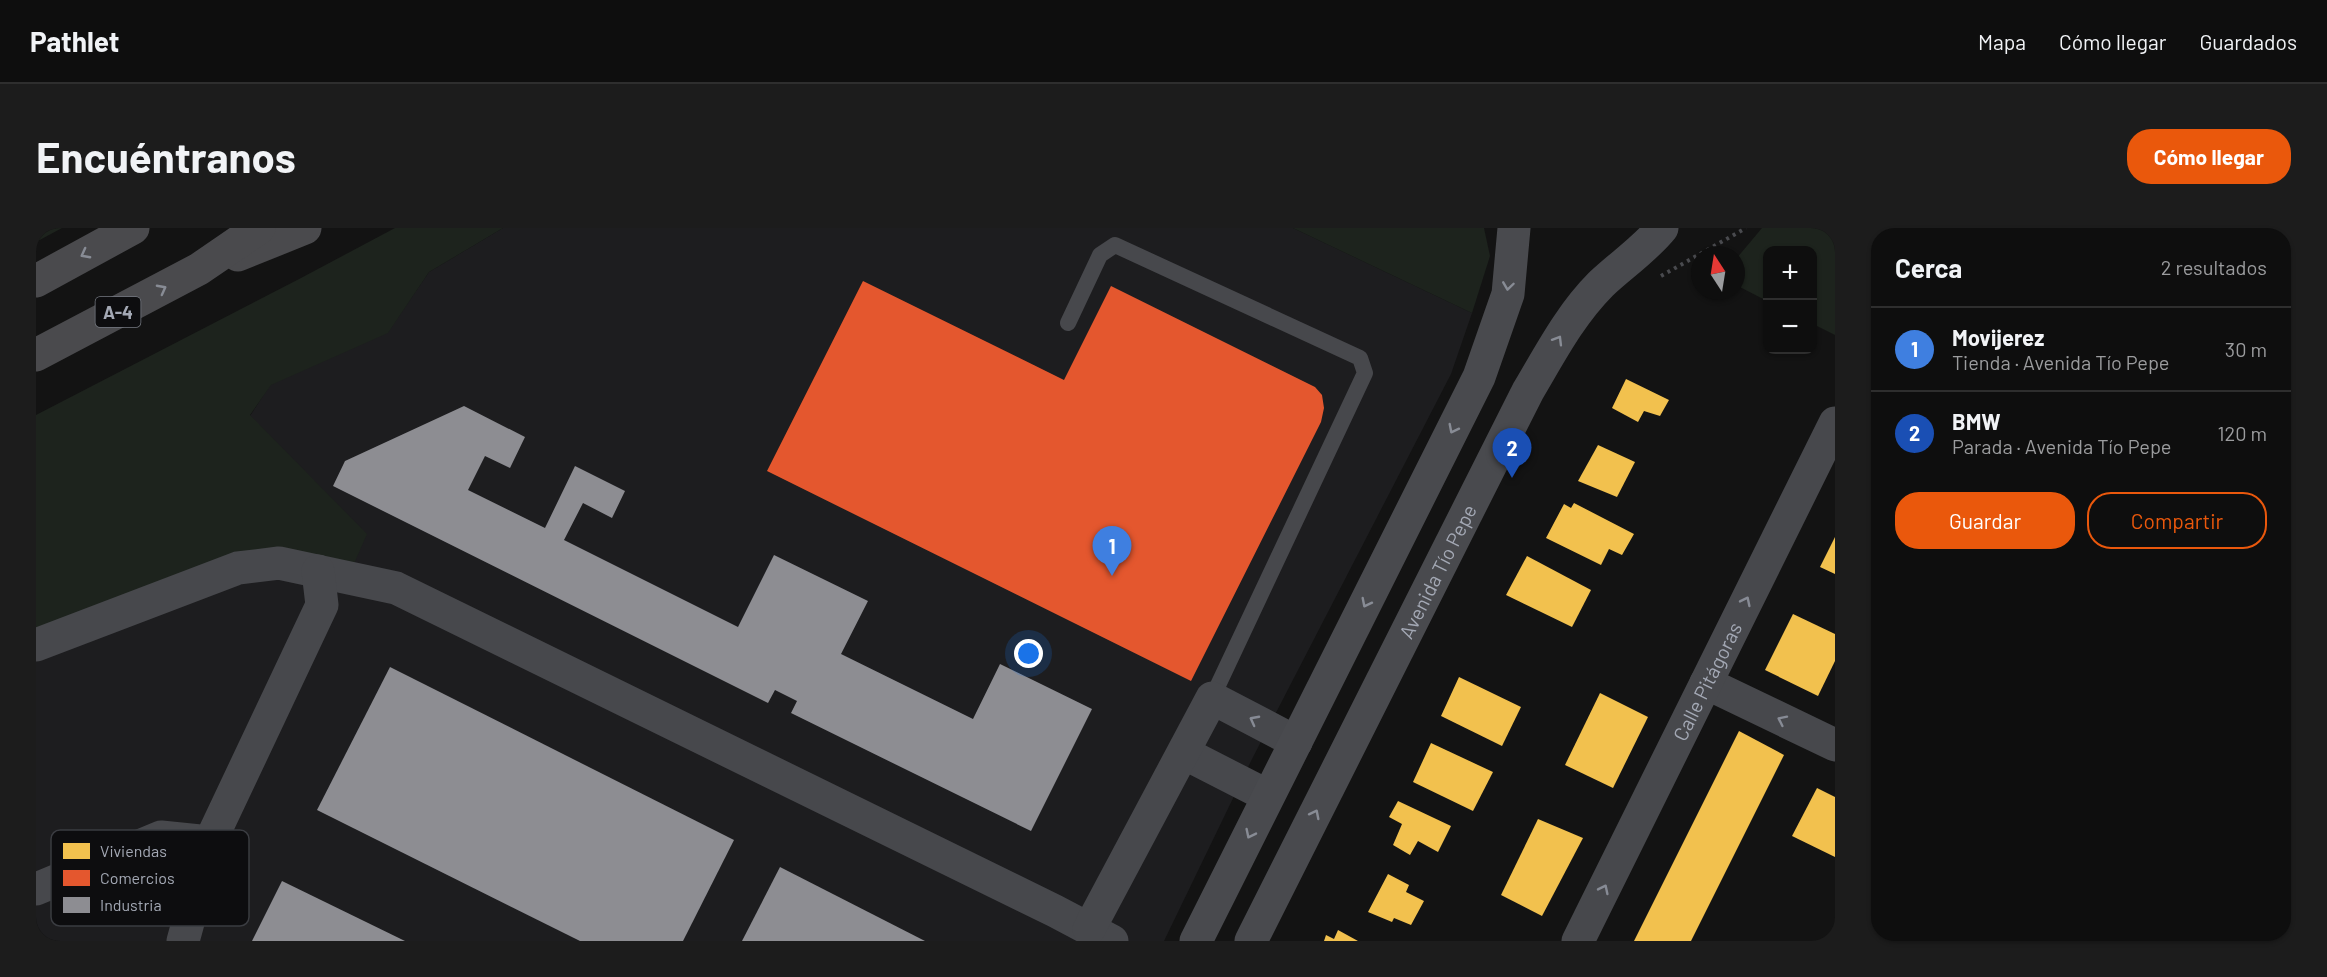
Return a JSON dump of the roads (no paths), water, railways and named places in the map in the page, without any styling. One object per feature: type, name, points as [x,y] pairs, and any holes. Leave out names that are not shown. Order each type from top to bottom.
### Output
[{"type":"highway","points":[[36,281],[133,228]]},
{"type":"highway","name":"A-4","points":[[36,355],[199,269],[259,228]]},
{"type":"highway","points":[[199,269],[305,228]]},
{"type":"main road","points":[[1196,941],[1479,376],[1508,294],[1514,228]]},
{"type":"main road","name":"Avenida Tío Pepe","points":[[1251,941],[1528,391],[1567,325],[1600,285],[1649,244],[1662,228]]},
{"type":"street","name":"Calle Pitágoras","points":[[1578,941],[1835,423]]},
{"type":"street","points":[[36,645],[238,568],[279,563],[396,588],[1100,935],[1184,753],[1212,698],[1296,742]]},
{"type":"street","points":[[216,830],[321,604],[318,571]]},
{"type":"street","points":[[1706,683],[1835,745]]},
{"type":"street","points":[[1184,753],[1268,796]]},
{"type":"street","points":[[36,889],[51,883]]},
{"type":"street","points":[[183,941],[187,926]]},
{"type":"lane","points":[[1068,322],[1100,255],[1115,245],[1360,358],[1365,373],[1212,698]]},
{"type":"place","name":"BMW","points":[[1512,478]]},
{"type":"place","name":"Movijerez","points":[[1112,576]]}]
